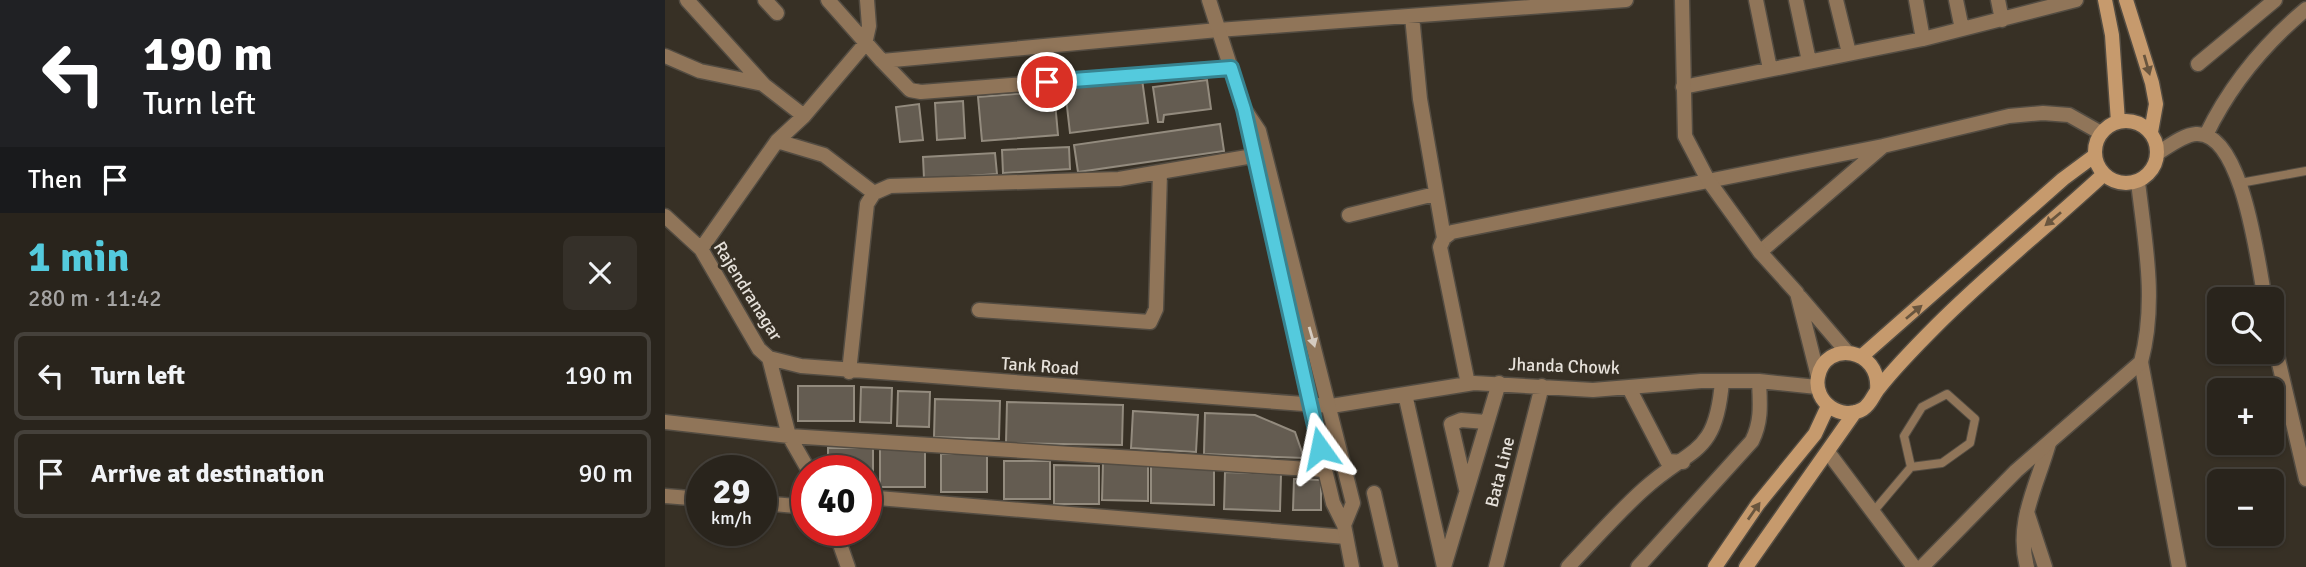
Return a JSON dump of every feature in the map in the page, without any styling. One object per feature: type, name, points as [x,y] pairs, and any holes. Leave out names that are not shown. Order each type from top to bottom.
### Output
[{"type":"main road","points":[[2105,0],[2112,35],[2118,122]]},
{"type":"main road","points":[[2094,156],[2104,174],[2119,184],[2138,182],[2154,167],[2158,153],[2151,132],[2156,104],[2126,0]]},
{"type":"main road","points":[[1862,356],[2063,179],[2094,156],[2101,132],[2118,122],[2139,124],[2151,132]]},
{"type":"main road","points":[[1877,390],[1875,372],[1862,356],[1847,352],[1829,359],[1817,381],[1828,406],[1845,413],[1865,408],[1877,390],[1937,325],[2104,174]]},
{"type":"main road","points":[[1715,567],[1758,504],[1815,434],[1828,406]]},
{"type":"main road","points":[[1746,567],[1855,412]]},
{"type":"street","points":[[687,0],[764,85],[804,116]]},
{"type":"street","points":[[765,0],[777,13]]},
{"type":"street","points":[[828,0],[865,44],[910,90],[921,92],[1231,68]]},
{"type":"street","points":[[701,250],[777,141],[804,116],[865,44],[869,26],[867,0]]},
{"type":"street","points":[[1209,0],[1244,109],[1325,470],[1333,503],[1345,531],[1352,567]]},
{"type":"street","points":[[882,61],[1218,30],[1626,0]]},
{"type":"street","points":[[1682,0],[1685,136],[1708,180],[1760,252],[1847,352]]},
{"type":"street","points":[[1756,0],[1770,68]]},
{"type":"street","points":[[1796,0],[1809,61]]},
{"type":"street","points":[[1836,0],[1849,53]]},
{"type":"street","points":[[1916,0],[1923,39]]},
{"type":"street","points":[[1956,0],[1962,29]]},
{"type":"street","points":[[1998,0],[2002,20]]},
{"type":"street","points":[[1683,87],[1923,39],[2076,0]]},
{"type":"street","points":[[2198,64],[2275,0]]},
{"type":"street","points":[[2206,135],[2225,97],[2241,74],[2306,9]]},
{"type":"street","points":[[1412,16],[1420,99],[1444,238],[1441,255],[1468,384]]},
{"type":"street","points":[[665,56],[700,71],[764,85]]},
{"type":"street","points":[[1244,109],[1259,131],[1331,406],[1353,503],[1345,531]]},
{"type":"street","points":[[1444,238],[1452,232],[1883,146],[2009,116],[2043,113],[2069,115],[2101,132]]},
{"type":"street","points":[[2158,153],[2188,136],[2206,135],[2222,146],[2240,183],[2262,287]]},
{"type":"street","points":[[777,141],[824,155],[874,193]]},
{"type":"street","points":[[1760,252],[1883,146]]},
{"type":"street","points":[[849,372],[867,204],[874,193],[890,186],[1107,180],[1253,156]]},
{"type":"street","points":[[979,310],[1150,322],[1156,309],[1160,173]]},
{"type":"street","points":[[2138,182],[2149,278],[2147,340],[2141,362],[2179,567]]},
{"type":"street","points":[[1349,215],[1435,194]]},
{"type":"street","name":"Rajendranagar","points":[[665,216],[701,250],[759,349],[769,358]]},
{"type":"street","points":[[1797,293],[1817,381]]},
{"type":"street","points":[[769,358],[789,436],[800,455]]},
{"type":"street","name":"Tank Road","points":[[769,358],[801,366],[849,372],[1311,405]]},
{"type":"street","points":[[1922,567],[2016,471],[2141,362]]},
{"type":"street","points":[[2279,364],[2306,478]]},
{"type":"street","points":[[1567,567],[1645,487],[1697,450],[1715,425],[1722,381]]},
{"type":"street","name":"Jhanda Chowk","points":[[1311,405],[1331,406],[1468,384],[1499,383],[1593,390],[1722,381],[1817,381]]},
{"type":"street","points":[[1638,567],[1752,442],[1758,429],[1761,411],[1759,381]]},
{"type":"street","points":[[1405,394],[1444,567],[1499,383]]},
{"type":"street","name":"Bata Line","points":[[1496,567],[1542,386]]},
{"type":"street","points":[[1629,388],[1667,461],[1683,462]]},
{"type":"street","points":[[1467,492],[1451,424],[1461,420],[1486,422]]},
{"type":"street","points":[[665,422],[789,436],[1325,470]]},
{"type":"street","points":[[2027,567],[2021,544],[2027,510],[2049,443]]},
{"type":"street","points":[[1828,452],[1914,567]]},
{"type":"street","points":[[1374,493],[1391,567]]},
{"type":"street","points":[[665,496],[686,498]]},
{"type":"street","points":[[882,498],[1345,531]]},
{"type":"street","points":[[2027,510],[2045,567]]},
{"type":"street","points":[[841,546],[848,567]]},
{"type":"lane","points":[[2240,183],[2306,171]]},
{"type":"lane","points":[[1873,512],[1911,467],[1942,463],[1970,443],[1975,419],[1947,394],[1922,407],[1904,436],[1911,467]]},
{"type":"building","points":[[1142,79],[1148,123],[1070,133],[1065,89]]},
{"type":"building","points":[[1207,80],[1211,109],[1164,115],[1163,122],[1158,122],[1153,87]]},
{"type":"building","points":[[1054,91],[1058,135],[982,141],[978,97]]},
{"type":"building","points":[[963,101],[965,138],[937,140],[935,103]]},
{"type":"building","points":[[919,104],[923,140],[900,142],[896,107]]},
{"type":"building","points":[[1220,124],[1224,151],[1078,172],[1074,145]]},
{"type":"building","points":[[1069,147],[1070,169],[1003,173],[1002,150]]},
{"type":"building","points":[[995,153],[997,174],[924,179],[923,157]]},
{"type":"building","points":[[798,386],[854,386],[854,421],[798,421]]},
{"type":"building","points":[[861,387],[892,388],[891,423],[860,422]]},
{"type":"building","points":[[898,391],[930,392],[929,427],[897,426]]},
{"type":"building","points":[[935,399],[1000,401],[999,439],[934,437]]},
{"type":"building","points":[[1007,402],[1123,405],[1122,445],[1006,443]]},
{"type":"building","points":[[1133,411],[1198,415],[1196,452],[1131,448]]},
{"type":"building","points":[[1205,413],[1255,415],[1295,432],[1304,458],[1204,454]]},
{"type":"building","points":[[828,448],[873,448],[873,455],[828,455]]},
{"type":"building","points":[[880,448],[925,449],[925,487],[882,487]]},
{"type":"building","points":[[941,454],[987,454],[987,492],[941,492]]},
{"type":"building","points":[[1004,461],[1050,461],[1050,499],[1004,499]]},
{"type":"building","points":[[1103,462],[1148,462],[1148,501],[1102,500]]},
{"type":"building","points":[[1054,465],[1099,466],[1099,504],[1054,504]]},
{"type":"building","points":[[1151,465],[1214,468],[1214,505],[1151,503]]},
{"type":"building","points":[[1225,472],[1281,474],[1280,511],[1224,509]]},
{"type":"building","points":[[1294,479],[1321,480],[1321,510],[1293,510]]},
{"type":"route","points":[[1047,82],[1231,68],[1244,109],[1320,448]]}]
